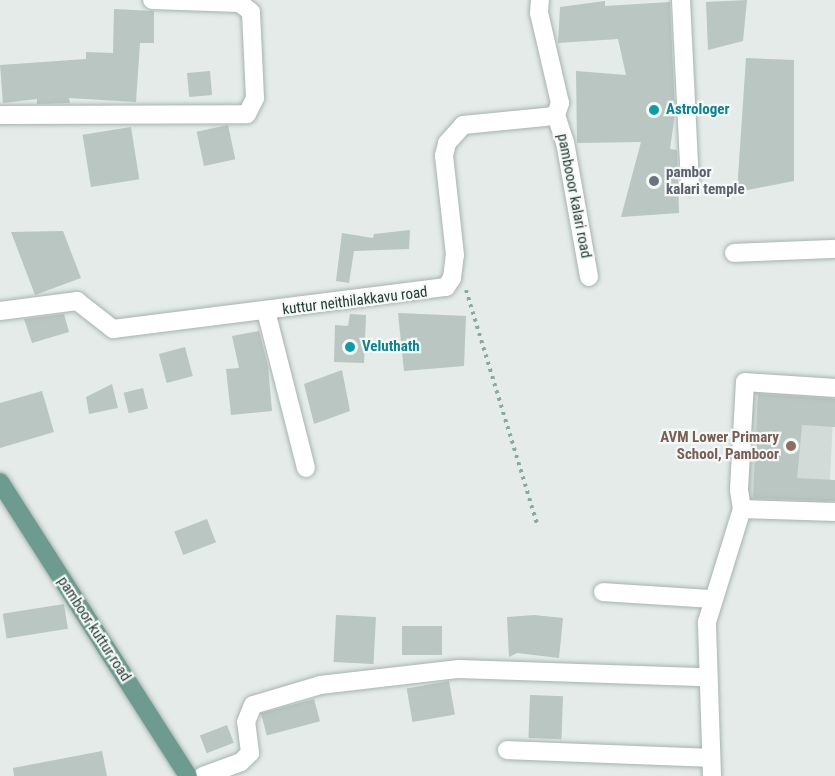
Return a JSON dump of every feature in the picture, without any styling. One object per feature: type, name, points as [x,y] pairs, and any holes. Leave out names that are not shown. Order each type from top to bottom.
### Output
[{"type":"main road","name":"pamboor kuttur road","points":[[0,482],[188,776]]},
{"type":"street","points":[[0,115],[248,114],[255,98],[251,12],[240,3],[152,0]]},
{"type":"street","points":[[452,278],[455,255],[444,156],[447,143],[464,126],[556,115],[560,103],[539,13],[540,0]]},
{"type":"street","points":[[681,0],[690,185]]},
{"type":"street","name":"pambooor kalari road","points":[[556,115],[565,142],[589,277]]},
{"type":"street","points":[[734,253],[835,249]]},
{"type":"street","name":"kuttur neithilakkavu road","points":[[0,310],[77,301],[112,329],[438,291],[452,278]]},
{"type":"street","points":[[266,311],[306,468]]},
{"type":"street","points":[[507,750],[712,767],[706,676],[712,599],[742,509],[739,489],[745,382],[835,388]]},
{"type":"street","points":[[742,509],[835,512]]},
{"type":"street","points":[[603,592],[712,599]]},
{"type":"street","points":[[203,776],[241,762],[250,753],[246,722],[253,705],[320,685],[459,669],[706,676]]},
{"type":"path","points":[[452,278],[470,297],[537,524]]},
{"type":"shaded area","name":"AVM Lower Primary School, Pamboor","points":[[752,380],[835,384],[828,510],[745,506]]},
{"type":"building","points":[[747,0],[743,41],[708,50],[706,2]]},
{"type":"building","points":[[605,1],[605,6],[670,2],[675,113],[670,149],[677,150],[679,213],[621,217],[641,142],[577,143],[576,71],[626,75],[618,39],[558,43],[560,7]]},
{"type":"building","points":[[114,9],[154,11],[154,43],[140,43],[136,102],[69,98],[70,103],[37,104],[37,99],[3,103],[0,65],[86,59],[86,52],[113,53]]},
{"type":"building","points":[[746,58],[794,60],[794,181],[737,192]]},
{"type":"building","points":[[210,71],[212,95],[189,97],[187,73]]},
{"type":"building","points":[[228,125],[235,159],[204,166],[197,132]]},
{"type":"building","points":[[131,127],[139,179],[91,187],[83,135]]},
{"type":"building","points":[[410,230],[409,249],[354,251],[349,283],[336,281],[342,233],[373,238],[374,234]]},
{"type":"building","points":[[63,231],[81,278],[35,295],[11,232]]},
{"type":"building","points":[[398,313],[466,316],[464,366],[404,371]]},
{"type":"building","points":[[64,314],[69,332],[32,343],[24,319]]},
{"type":"building","name":"Veluthath","points":[[350,314],[366,315],[364,363],[334,362],[335,325],[348,326]]},
{"type":"building","points":[[259,331],[268,366],[272,411],[231,415],[226,369],[239,368],[232,336]]},
{"type":"building","points":[[185,347],[193,376],[167,383],[159,354]]},
{"type":"building","points":[[342,370],[350,411],[314,424],[304,384]]},
{"type":"building","points":[[112,384],[118,408],[89,414],[86,397]]},
{"type":"building","points":[[143,388],[148,408],[129,413],[124,393]]},
{"type":"building","points":[[42,391],[54,432],[0,448],[0,403]]},
{"type":"building","name":"AVM Lower Primary School, Pamboor","points":[[758,394],[835,399],[835,427],[802,425],[797,478],[835,480],[835,501],[753,498]]},
{"type":"building","points":[[207,519],[216,542],[183,555],[174,532]]},
{"type":"building","points":[[64,604],[68,629],[7,638],[3,614]]},
{"type":"building","points":[[336,615],[376,617],[373,664],[334,662]]},
{"type":"building","points":[[534,615],[563,618],[559,658],[517,653],[509,657],[507,617]]},
{"type":"building","points":[[402,626],[442,626],[442,655],[402,655]]},
{"type":"building","points":[[449,681],[455,714],[413,722],[407,688]]},
{"type":"building","points":[[530,695],[563,696],[561,739],[528,738]]},
{"type":"building","points":[[314,699],[320,721],[267,735],[261,713]]},
{"type":"building","points":[[227,725],[234,743],[207,753],[200,735]]},
{"type":"building","points":[[102,751],[107,776],[14,776],[13,768]]},
{"type":"place","name":"Astrologer","points":[[654,110]]},
{"type":"place","name":"pambor kalari temple","points":[[654,181]]},
{"type":"place","name":"Veluthath","points":[[350,347]]},
{"type":"place","name":"AVM Lower Primary School, Pamboor","points":[[791,446]]}]
